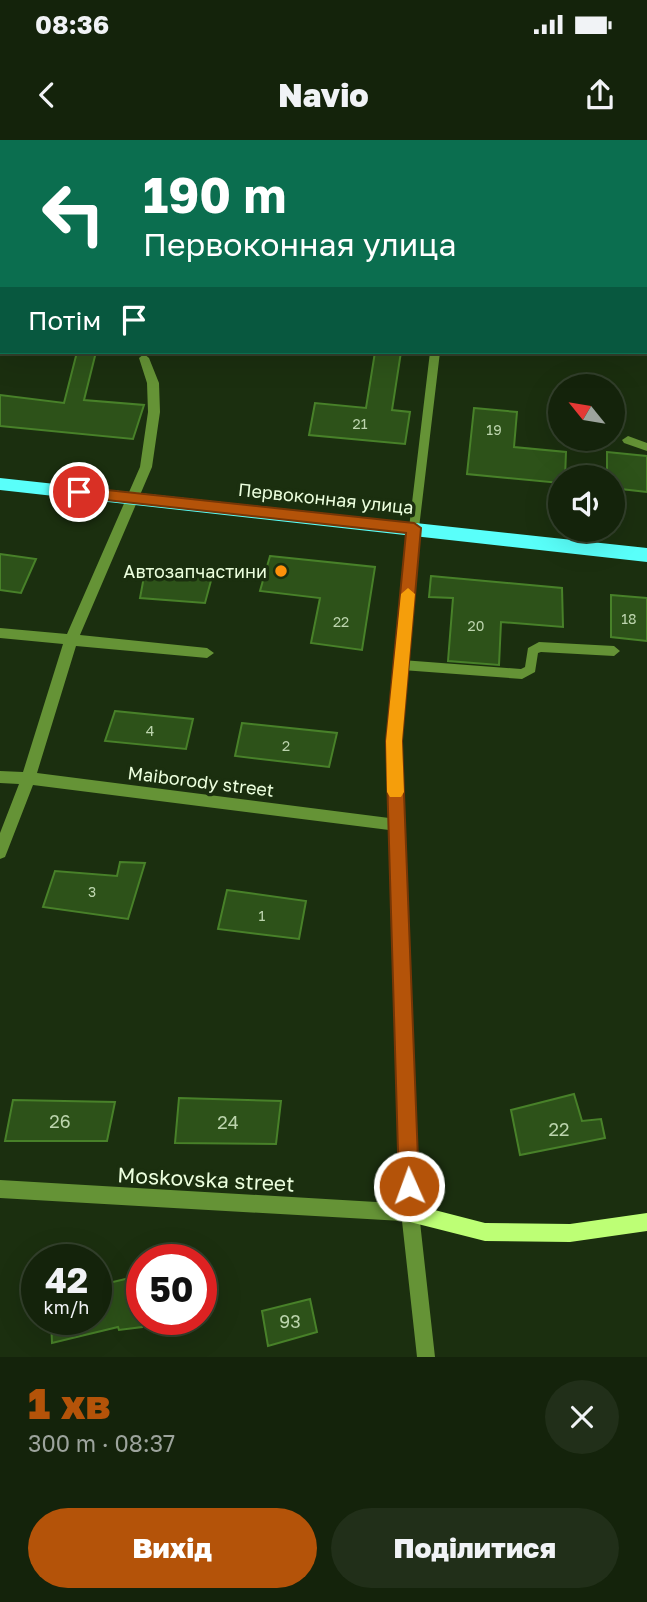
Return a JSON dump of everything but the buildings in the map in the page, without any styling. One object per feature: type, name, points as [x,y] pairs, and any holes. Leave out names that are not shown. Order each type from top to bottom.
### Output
[{"type":"highway","name":"Первоконная улица","points":[[0,484],[647,555]]},
{"type":"main road","points":[[414,528],[394,741],[410,1213],[485,1232],[570,1233],[647,1222]]},
{"type":"street","points":[[0,852],[28,778],[71,641],[145,467],[154,412],[153,383],[144,359]]},
{"type":"street","points":[[628,440],[647,447]]},
{"type":"street","points":[[0,633],[207,653]]},
{"type":"street","name":"Maiborody street","points":[[0,777],[28,778],[397,825]]},
{"type":"street","name":"Moskovska street","points":[[0,1189],[410,1213]]},
{"type":"street","points":[[410,1213],[426,1357]]},
{"type":"lane","points":[[414,528],[435,354]]},
{"type":"lane","points":[[402,665],[522,674],[531,669],[532,651],[539,647],[614,651]]},
{"type":"slow traffic","points":[[396,792],[394,741],[408,594]]},
{"type":"place","name":"Автозапчастини","points":[[281,571]]},
{"type":"route","points":[[79,492],[414,528],[394,741],[409,1186]]}]
